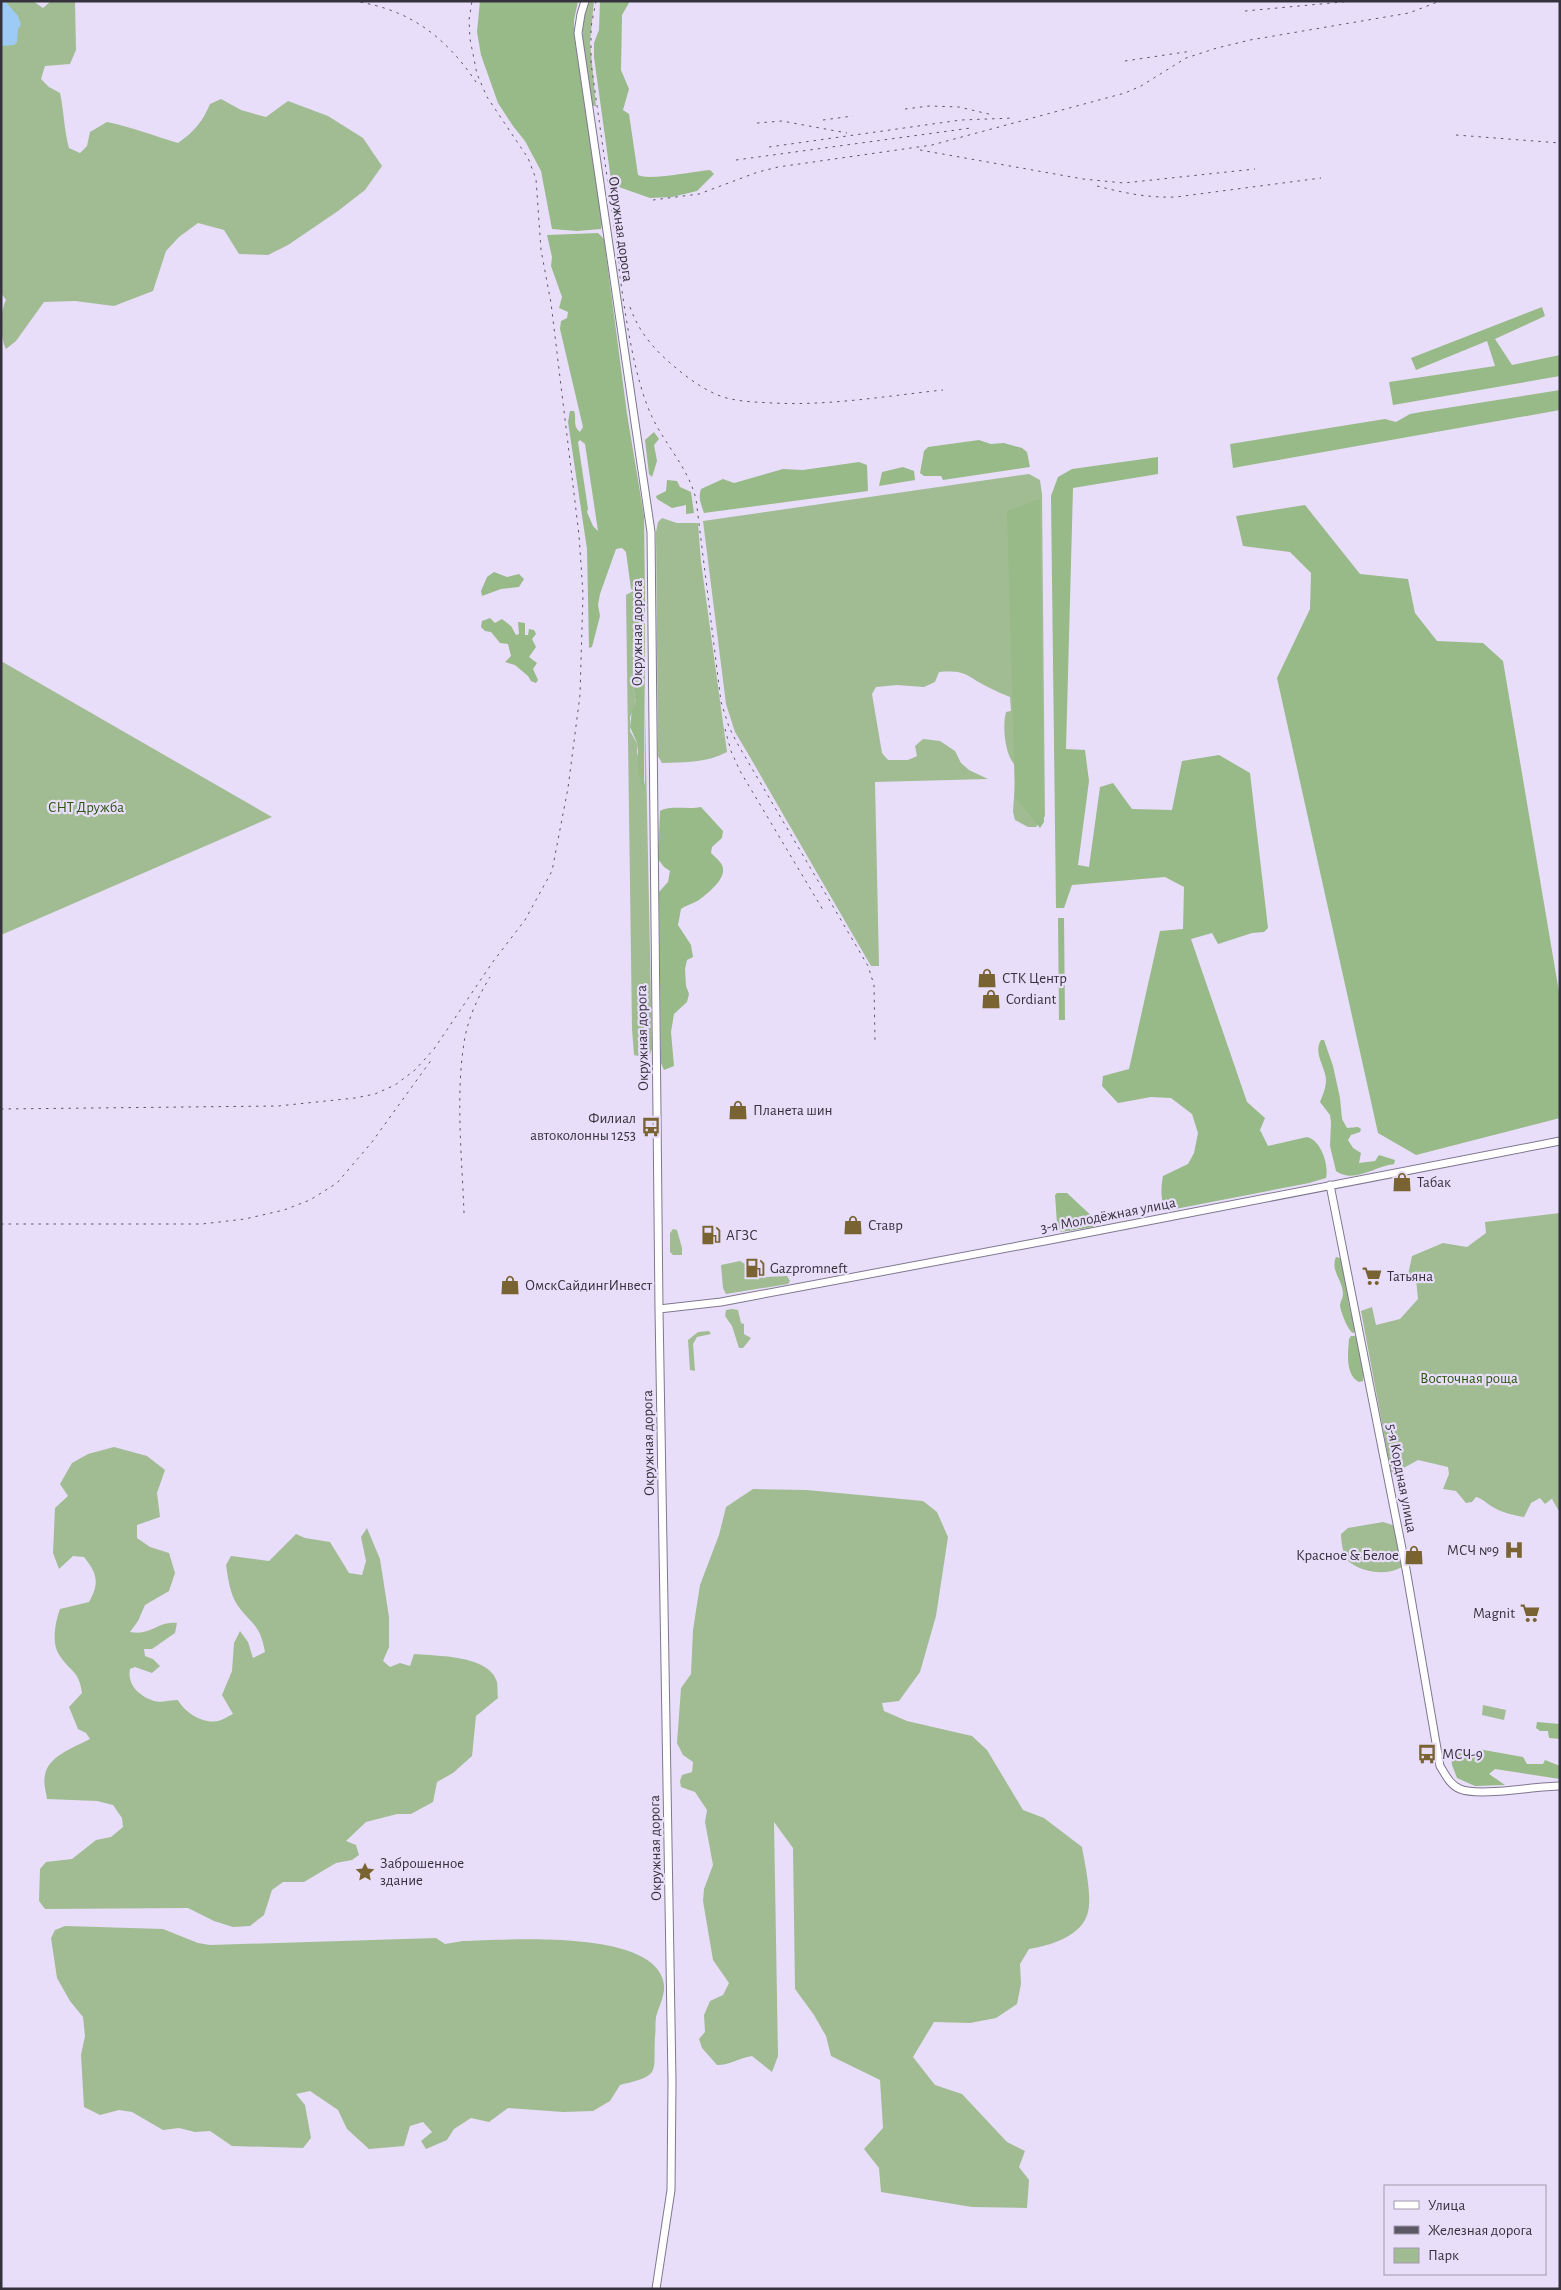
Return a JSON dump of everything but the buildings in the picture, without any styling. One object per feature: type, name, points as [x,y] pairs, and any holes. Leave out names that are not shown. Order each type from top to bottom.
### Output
[{"type":"main road","name":"Окружная дорога","points":[[585,1],[578,33],[650,532],[659,1309],[672,2126],[670,2199],[656,2289]]},
{"type":"main road","name":"3-я Молодёжная улица","points":[[659,1309],[772,1292],[1560,1141]]},
{"type":"main road","name":"5-я Кордная улица","points":[[1330,1185],[1406,1568],[1440,1766],[1448,1780],[1458,1789],[1475,1792],[1560,1786]]},
{"type":"green space","points":[[1,1],[33,1],[43,8],[51,1],[75,1],[76,50],[70,64],[45,66],[41,79],[49,87],[60,93],[69,148],[80,153],[87,146],[90,132],[107,122],[178,143],[197,126],[210,104],[221,99],[241,110],[266,117],[288,101],[328,116],[363,138],[382,166],[365,190],[288,245],[268,255],[239,254],[224,230],[198,223],[179,237],[166,251],[153,291],[114,306],[75,301],[44,302],[16,341],[6,349],[2,324],[6,300],[1,293]]},
{"type":"green space","points":[[480,1],[578,1],[574,20],[574,34],[602,224],[601,229],[577,231],[552,229],[541,171],[525,141],[498,103],[481,55],[477,32]]},
{"type":"green space","points":[[589,1],[594,1],[590,42],[596,106],[592,106],[585,67],[583,40],[585,14]]},
{"type":"green space","points":[[600,1],[630,1],[622,15],[621,70],[629,89],[623,110],[629,114],[638,175],[652,177],[710,170],[714,174],[697,191],[672,197],[650,198],[616,186],[611,180],[594,57],[594,43],[599,30]]},
{"type":"green space","points":[[598,233],[604,239],[627,414],[644,516],[645,597],[631,589],[626,552],[622,548],[616,549],[600,594],[598,605],[600,616],[592,647],[589,648],[587,549],[568,422],[570,411],[574,411],[575,425],[580,432],[583,427],[560,329],[561,321],[567,318],[568,312],[559,308],[562,297],[551,266],[552,257],[547,235]],"holes":[[[580,440],[585,444],[598,531],[593,526],[587,512],[578,442]]]},
{"type":"green space","points":[[1542,307],[1545,316],[1495,339],[1512,365],[1560,355],[1560,376],[1393,405],[1389,382],[1495,366],[1487,341],[1416,370],[1411,358]]},
{"type":"green space","points":[[1560,390],[1560,410],[1233,468],[1230,444],[1385,419],[1396,422],[1410,414]]},
{"type":"green space","points":[[654,432],[659,439],[654,445],[657,461],[652,477],[649,474],[645,440]]},
{"type":"green space","points":[[979,440],[991,444],[1004,443],[1022,448],[1027,452],[1030,467],[943,480],[941,476],[924,476],[920,473],[924,451],[928,447]]},
{"type":"green space","points":[[1158,457],[1158,474],[1073,488],[1066,749],[1085,750],[1089,781],[1078,865],[1089,867],[1100,787],[1113,783],[1132,809],[1172,810],[1182,761],[1219,755],[1250,773],[1268,928],[1264,932],[1252,933],[1218,944],[1212,933],[1191,939],[1247,1102],[1265,1118],[1260,1130],[1268,1146],[1307,1137],[1312,1139],[1323,1154],[1327,1173],[1326,1178],[1309,1183],[1170,1210],[1166,1210],[1162,1198],[1163,1176],[1188,1164],[1194,1153],[1198,1133],[1192,1114],[1171,1098],[1151,1097],[1118,1103],[1102,1086],[1103,1076],[1129,1069],[1160,931],[1183,929],[1184,887],[1165,877],[1072,885],[1064,908],[1056,908],[1051,496],[1058,477],[1072,469]]},
{"type":"green space","points":[[859,462],[867,465],[868,491],[704,513],[701,504],[701,489],[723,479],[734,483],[783,469],[803,470]]},
{"type":"green space","points":[[903,467],[914,471],[915,480],[879,486],[882,472]]},
{"type":"green space","points":[[1029,474],[1040,480],[1042,494],[1045,816],[1036,827],[1028,827],[1015,820],[1013,812],[1016,766],[1009,756],[1005,733],[1006,712],[1011,711],[1010,697],[956,672],[939,672],[935,682],[924,687],[897,685],[876,687],[872,694],[882,753],[888,760],[908,760],[917,756],[915,746],[923,739],[940,741],[955,751],[961,763],[969,770],[988,779],[875,782],[879,966],[871,966],[735,732],[726,704],[703,521]]},
{"type":"green space","points":[[667,480],[677,481],[680,487],[691,492],[694,513],[686,514],[686,505],[672,508],[657,499],[656,496],[666,491]]},
{"type":"green space","points":[[1040,499],[1044,822],[1040,828],[1015,797],[1007,511]]},
{"type":"green space","points":[[1305,505],[1360,574],[1408,579],[1415,613],[1437,641],[1483,643],[1503,661],[1560,998],[1560,1118],[1416,1155],[1378,1133],[1277,678],[1310,609],[1311,573],[1290,552],[1243,546],[1236,516]]},
{"type":"green space","points":[[662,518],[677,523],[698,523],[701,562],[727,752],[704,760],[662,763],[658,756],[656,532],[658,522]]},
{"type":"green space","points":[[494,572],[507,577],[519,574],[524,579],[519,587],[501,589],[482,596],[481,591],[487,577]]},
{"type":"green space","points":[[633,591],[641,593],[645,597],[645,638],[643,633],[634,645],[638,664],[629,679],[633,684],[636,704],[630,717],[630,731],[638,745],[637,752],[645,785],[645,711],[652,1049],[650,1054],[642,1057],[634,1055],[632,1029],[626,595]]},
{"type":"green space","points":[[490,618],[495,623],[502,619],[511,626],[516,635],[519,634],[518,622],[525,623],[525,635],[528,635],[529,629],[534,630],[536,634],[532,639],[536,647],[529,657],[537,663],[533,669],[538,680],[536,683],[531,681],[515,665],[505,662],[511,656],[508,644],[500,643],[491,632],[485,631],[481,627],[482,621]]},
{"type":"green space","points":[[636,630],[643,633],[645,638],[644,790],[642,789],[638,767],[638,745],[630,727],[632,710],[636,704],[633,684],[629,679],[638,664],[631,638],[632,633]]},
{"type":"green space","name":"СНТ Дружба","points":[[1,661],[272,817],[1,935]]},
{"type":"green space","points":[[701,807],[723,831],[722,838],[712,847],[711,853],[722,865],[723,870],[720,880],[712,889],[699,900],[681,909],[678,925],[691,945],[693,957],[687,960],[685,969],[686,986],[689,994],[687,1002],[674,1014],[671,1032],[674,1066],[664,1070],[661,1063],[659,892],[668,882],[670,871],[658,859],[660,811],[669,808]]},
{"type":"green space","points":[[1058,918],[1064,918],[1065,1020],[1059,1020]]},
{"type":"green space","points":[[1321,1040],[1324,1040],[1333,1066],[1340,1098],[1342,1119],[1347,1128],[1358,1127],[1361,1129],[1360,1132],[1351,1135],[1348,1140],[1353,1148],[1361,1153],[1359,1163],[1375,1161],[1379,1155],[1395,1160],[1394,1164],[1350,1176],[1336,1171],[1330,1146],[1330,1115],[1320,1102],[1325,1089],[1326,1079],[1318,1050]]},
{"type":"green space","points":[[1057,1193],[1067,1193],[1097,1223],[1093,1227],[1061,1232],[1057,1223],[1055,1195]]},
{"type":"green space","name":"Восточная роща","points":[[1560,1213],[1560,1513],[1552,1499],[1554,1497],[1545,1504],[1540,1498],[1531,1503],[1524,1517],[1498,1510],[1476,1497],[1472,1502],[1466,1503],[1456,1491],[1443,1489],[1449,1474],[1448,1467],[1418,1460],[1400,1470],[1391,1472],[1361,1311],[1372,1307],[1376,1325],[1400,1319],[1418,1299],[1416,1279],[1408,1275],[1412,1256],[1443,1243],[1467,1247],[1486,1233],[1485,1222]]},
{"type":"green space","points":[[673,1229],[677,1230],[682,1255],[673,1255],[670,1252],[670,1233]]},
{"type":"green space","points":[[1336,1257],[1340,1258],[1347,1271],[1349,1303],[1355,1325],[1355,1332],[1353,1333],[1343,1317],[1340,1306],[1343,1294],[1335,1267]]},
{"type":"green space","points":[[740,1261],[745,1264],[747,1270],[750,1269],[752,1276],[763,1274],[766,1277],[787,1276],[790,1281],[788,1284],[726,1294],[723,1288],[721,1265]]},
{"type":"green space","points":[[726,1310],[738,1310],[741,1323],[744,1324],[744,1334],[751,1338],[743,1348],[739,1348],[732,1326],[725,1316]]},
{"type":"green space","points":[[709,1331],[711,1334],[697,1337],[693,1344],[695,1371],[690,1370],[688,1340],[698,1332]]},
{"type":"green space","points":[[1351,1336],[1357,1336],[1364,1371],[1363,1381],[1359,1382],[1349,1369],[1348,1351]]},
{"type":"green space","points":[[114,1447],[147,1456],[165,1470],[157,1493],[160,1517],[137,1525],[137,1538],[150,1547],[169,1553],[175,1573],[169,1591],[145,1605],[138,1621],[130,1632],[144,1632],[164,1624],[177,1623],[175,1633],[152,1649],[144,1649],[145,1656],[153,1659],[160,1666],[152,1673],[135,1667],[130,1669],[130,1680],[139,1693],[157,1702],[178,1700],[190,1713],[206,1721],[222,1720],[233,1714],[222,1695],[232,1671],[234,1643],[240,1631],[248,1642],[253,1658],[265,1652],[258,1630],[233,1597],[226,1565],[231,1556],[269,1561],[296,1534],[305,1538],[330,1542],[349,1573],[362,1575],[366,1561],[361,1537],[367,1528],[380,1559],[389,1617],[389,1647],[383,1661],[390,1667],[400,1663],[410,1666],[414,1654],[461,1659],[484,1667],[492,1673],[497,1682],[498,1698],[476,1716],[472,1756],[453,1773],[437,1782],[433,1802],[411,1814],[397,1814],[366,1822],[346,1841],[356,1845],[359,1855],[352,1860],[336,1863],[304,1882],[283,1882],[272,1890],[264,1915],[250,1926],[233,1927],[214,1921],[188,1908],[45,1909],[39,1901],[40,1869],[46,1862],[72,1859],[96,1840],[111,1837],[123,1827],[122,1818],[113,1805],[97,1801],[47,1799],[44,1781],[47,1768],[51,1762],[70,1749],[90,1739],[86,1733],[78,1729],[69,1707],[82,1693],[81,1686],[77,1676],[57,1651],[55,1633],[60,1609],[89,1602],[95,1589],[96,1578],[84,1557],[73,1556],[59,1569],[53,1553],[55,1508],[68,1496],[60,1484],[72,1463],[88,1454]]},
{"type":"green space","points":[[753,1489],[807,1490],[923,1501],[937,1512],[948,1537],[936,1616],[920,1672],[899,1701],[882,1703],[884,1711],[907,1721],[972,1736],[987,1750],[1023,1810],[1044,1818],[1082,1847],[1089,1897],[1088,1912],[1085,1920],[1064,1938],[1029,1949],[1020,1964],[1021,1984],[1017,2004],[996,2018],[970,2023],[934,2022],[913,2057],[935,2085],[962,2094],[1007,2142],[1025,2151],[1019,2167],[1029,2180],[1027,2208],[972,2207],[881,2192],[879,2168],[864,2149],[883,2128],[880,2080],[831,2056],[826,2036],[814,2015],[795,1989],[793,1848],[774,1822],[778,2056],[772,2072],[752,2056],[717,2065],[702,2048],[699,2039],[705,2032],[704,2015],[710,2001],[723,1995],[729,1983],[713,1960],[703,1901],[704,1889],[713,1865],[705,1822],[707,1810],[695,1792],[681,1787],[680,1781],[682,1775],[692,1772],[693,1762],[683,1755],[677,1743],[681,1688],[691,1674],[693,1630],[700,1585],[719,1535],[726,1507]]},
{"type":"green space","points":[[1383,1522],[1396,1526],[1402,1567],[1389,1572],[1375,1572],[1367,1571],[1348,1561],[1344,1552],[1341,1534],[1348,1528]]},
{"type":"green space","points":[[1483,1705],[1506,1710],[1504,1720],[1482,1715]]},
{"type":"green space","points":[[1537,1722],[1560,1724],[1560,1739],[1549,1738],[1548,1731],[1540,1731],[1536,1728]]},
{"type":"green space","points":[[1478,1749],[1523,1757],[1527,1764],[1543,1764],[1545,1760],[1560,1766],[1560,1779],[1495,1769],[1489,1774],[1505,1785],[1475,1786],[1457,1778],[1452,1765],[1451,1752],[1477,1756]]},
{"type":"green space","points":[[65,1926],[163,1929],[198,1943],[210,1945],[436,1938],[445,1944],[463,1941],[541,1939],[605,1945],[632,1952],[652,1964],[663,1980],[663,1994],[656,2019],[654,2066],[649,2075],[620,2085],[610,2101],[593,2111],[563,2112],[508,2108],[489,2122],[471,2118],[454,2129],[447,2140],[426,2149],[421,2141],[432,2132],[423,2122],[410,2126],[404,2146],[369,2149],[347,2129],[338,2110],[310,2091],[296,2094],[305,2105],[311,2138],[303,2148],[232,2146],[210,2131],[195,2132],[179,2128],[163,2130],[132,2112],[119,2110],[100,2115],[84,2107],[81,2055],[85,2036],[83,2017],[70,2001],[57,1978],[51,1938],[55,1930]]},
{"type":"water","points":[[1,1],[5,1],[18,16],[21,25],[18,29],[17,42],[14,45],[1,46]]},
{"type":"railway","points":[[353,1],[391,11],[424,27],[452,51],[476,82]]},
{"type":"railway","points":[[1,1109],[278,1106],[355,1098],[375,1094],[395,1085],[415,1070],[434,1049],[492,963],[525,920],[552,871],[568,788],[580,695],[583,594],[579,535],[551,303],[541,250],[536,179],[528,158],[487,97],[477,74],[470,39],[469,20],[472,1]]},
{"type":"railway","points":[[596,1],[591,27],[591,63],[621,276]]},
{"type":"railway","points":[[1245,11],[1353,1]]},
{"type":"railway","points":[[653,200],[699,194],[758,172],[778,167],[932,145],[1125,93],[1141,86],[1186,58],[1217,48],[1250,40],[1409,13],[1440,1]]},
{"type":"railway","points":[[1125,61],[1192,51]]},
{"type":"railway","points":[[905,109],[929,106],[959,107],[993,115]]},
{"type":"railway","points":[[823,120],[853,116]]},
{"type":"railway","points":[[769,147],[961,120],[1014,118]]},
{"type":"railway","points":[[757,123],[782,121],[847,133]]},
{"type":"railway","points":[[736,160],[971,128]]},
{"type":"railway","points":[[1456,135],[1560,143]]},
{"type":"railway","points":[[920,150],[1083,179],[1124,183],[1255,169]]},
{"type":"railway","points":[[1097,186],[1156,197],[1176,197],[1321,178]]},
{"type":"railway","points":[[619,269],[635,366],[646,403],[653,419],[688,477],[696,499],[721,702],[729,727],[868,966],[874,985],[875,1041]]},
{"type":"railway","points":[[630,307],[641,331],[663,356],[694,382],[708,391],[723,397],[754,402],[793,404],[858,400],[943,390]]},
{"type":"railway","points":[[725,729],[731,751],[740,771],[823,910]]},
{"type":"railway","points":[[464,1213],[460,1125],[462,1058],[469,1021],[478,998],[490,977]]},
{"type":"railway","points":[[1,1224],[202,1224],[245,1219],[284,1210],[310,1200],[337,1183],[372,1142],[432,1059]]},
{"type":"place","name":"СТК Центр","points":[[987,978]]},
{"type":"place","name":"Cordiant","points":[[991,999]]},
{"type":"place","name":"Планета шин","points":[[738,1110]]},
{"type":"place","name":"Филиал автоколонны 1253","points":[[651,1127]]},
{"type":"place","name":"Табак","points":[[1402,1182]]},
{"type":"place","name":"Ставр","points":[[853,1225]]},
{"type":"place","name":"АГЗС","points":[[711,1235]]},
{"type":"place","name":"Gazpromneft","points":[[755,1268]]},
{"type":"place","name":"Татьяна","points":[[1372,1276]]},
{"type":"place","name":"ОмскСайдингИнвест","points":[[510,1285]]},
{"type":"place","name":"МСЧ №9","points":[[1514,1550]]},
{"type":"place","name":"Красное & Белое","points":[[1414,1555]]},
{"type":"place","name":"Magnit","points":[[1530,1613]]},
{"type":"place","name":"МСЧ-9","points":[[1427,1754]]},
{"type":"place","name":"Заброшенное здание","points":[[365,1872]]}]
